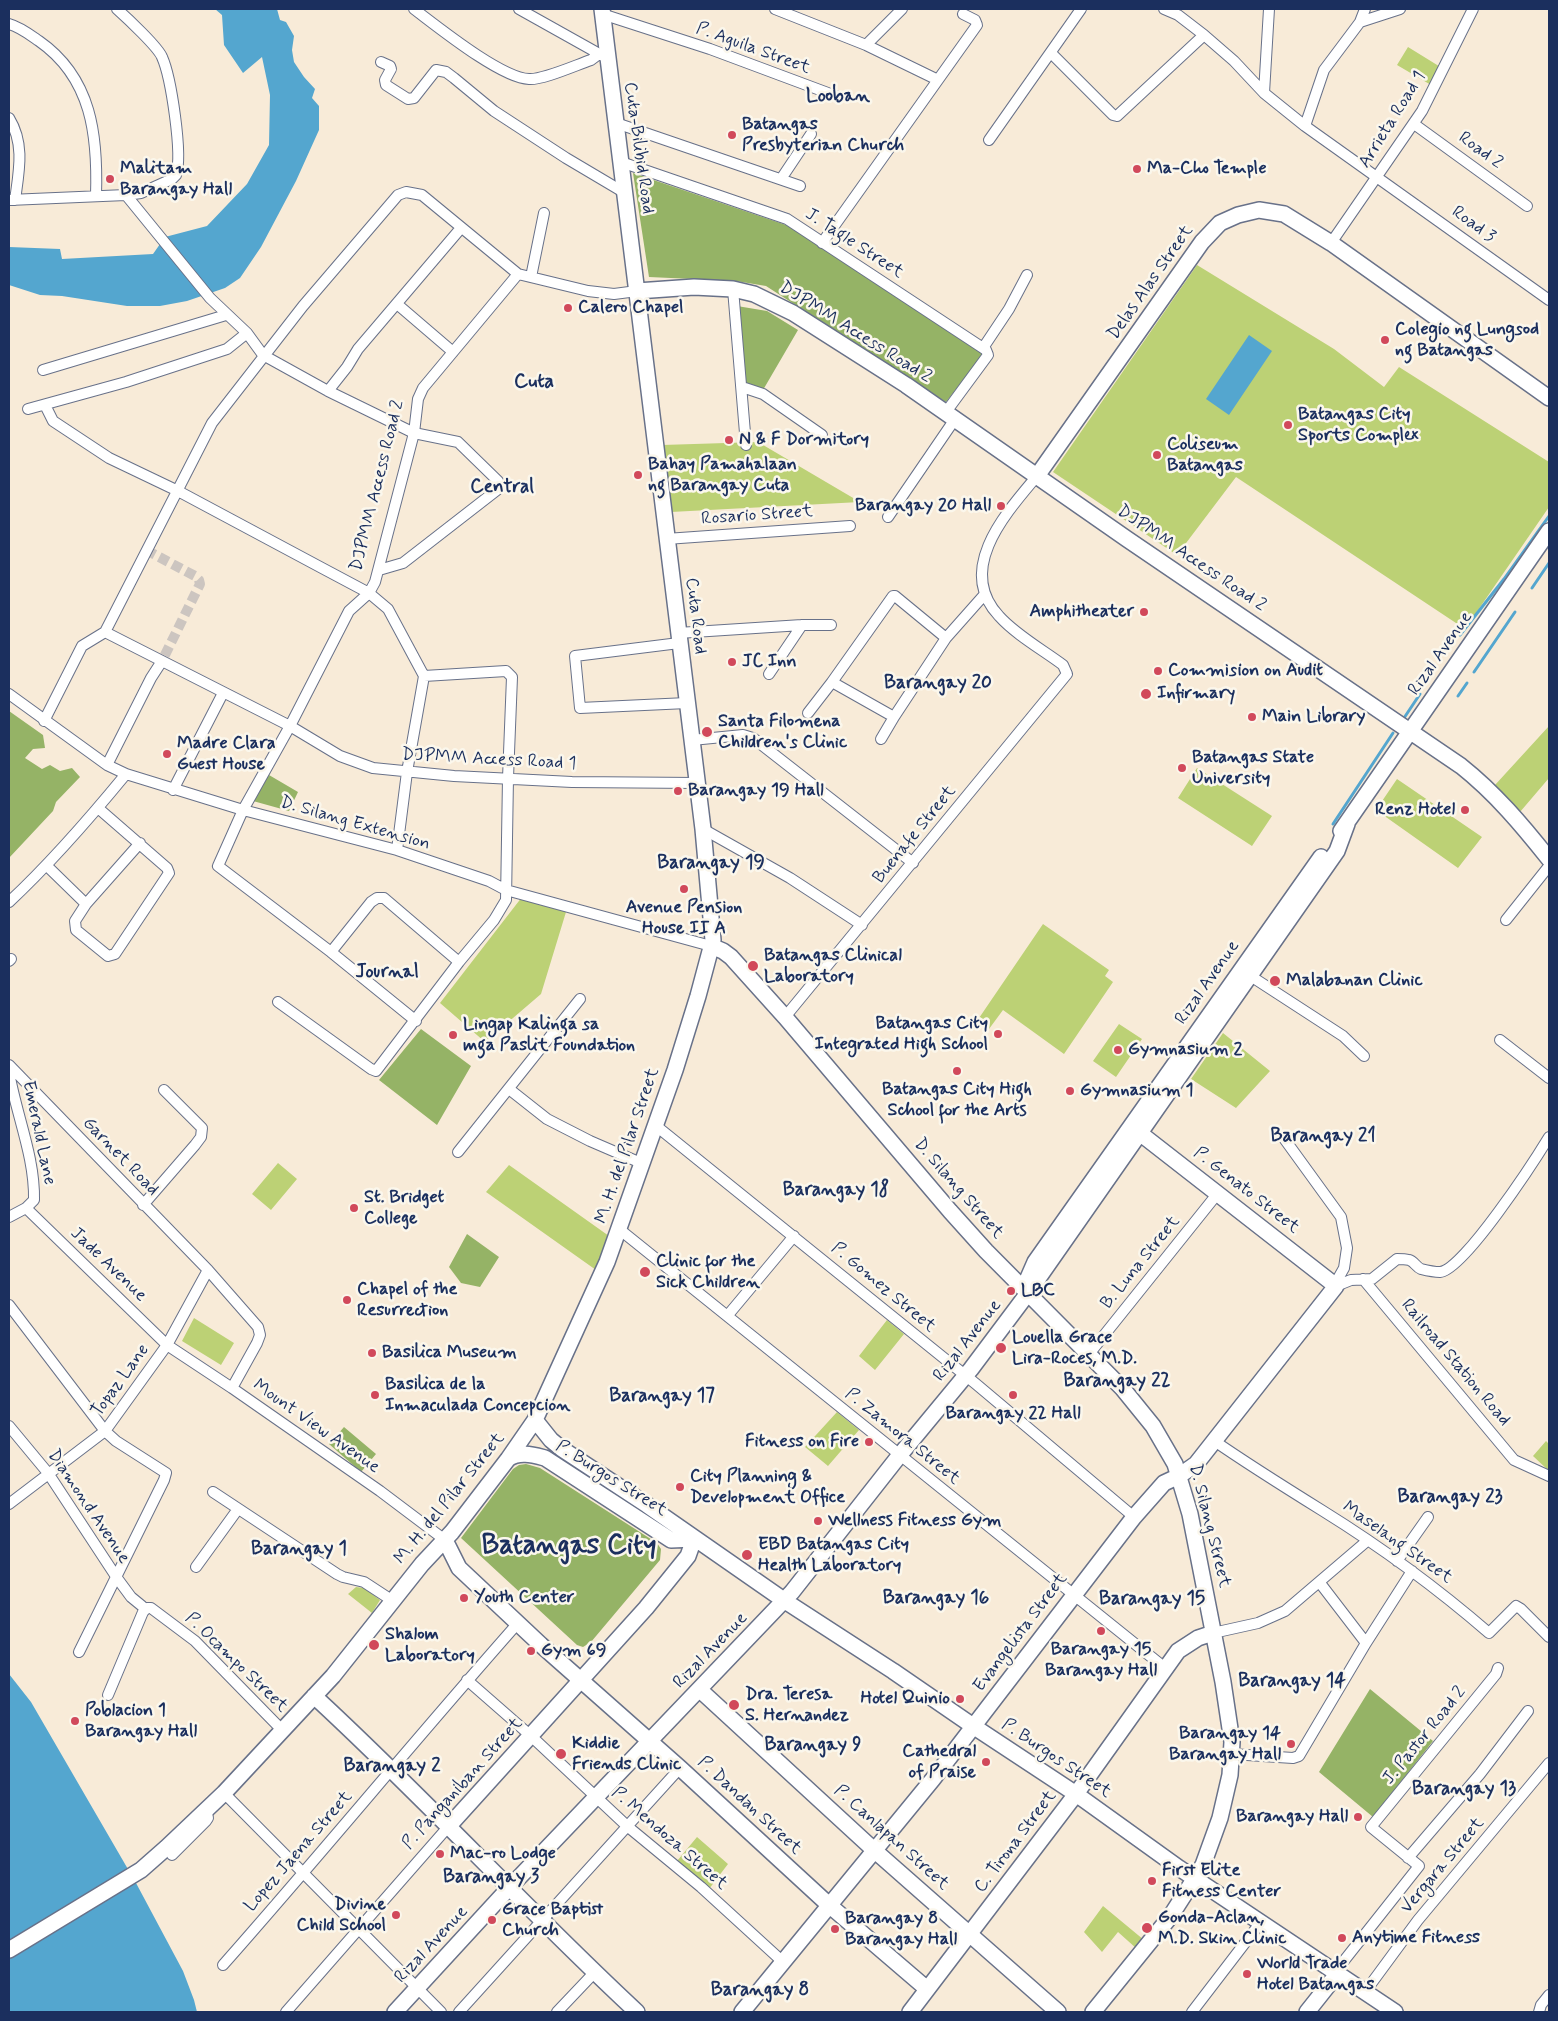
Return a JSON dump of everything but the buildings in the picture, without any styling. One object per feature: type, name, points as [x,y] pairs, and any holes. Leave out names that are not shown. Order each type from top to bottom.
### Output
[{"type":"street","points":[[9,118],[20,149],[12,200],[126,196],[141,193],[172,179],[178,170],[178,154],[171,97],[162,55],[117,9]]},
{"type":"street","points":[[414,9],[466,48],[512,75],[524,79],[535,79],[603,56]]},
{"type":"street","points":[[519,9],[603,56]]},
{"type":"street","points":[[775,9],[866,45],[938,80]]},
{"type":"street","points":[[887,9],[893,19]]},
{"type":"street","points":[[866,45],[902,9]]},
{"type":"street","points":[[988,140],[1080,9]]},
{"type":"street","name":"Road 3","points":[[1164,9],[1179,12],[1234,61],[1264,93],[1305,126],[1549,300]]},
{"type":"street","points":[[1264,93],[1269,9]]},
{"type":"street","points":[[1305,126],[1324,70],[1360,22],[1364,9]]},
{"type":"street","points":[[1360,22],[1396,12],[1400,9]]},
{"type":"street","name":"Arrieta Road 1","points":[[1331,243],[1428,101],[1473,9]]},
{"type":"street","name":"Cuta-Bilibid Road","points":[[602,11],[603,56],[616,123],[637,292]]},
{"type":"street","name":"P. Aguila Street","points":[[602,11],[836,96]]},
{"type":"street","points":[[822,243],[977,25],[976,20],[963,14]]},
{"type":"street","points":[[9,24],[19,27],[49,48],[78,83],[88,106],[94,130],[97,168],[96,196]]},
{"type":"street","points":[[1051,52],[1113,115],[1117,116],[1204,35]]},
{"type":"street","points":[[381,62],[390,66],[391,69],[385,80],[386,85],[408,99],[414,98],[436,70],[446,72],[494,111],[566,158],[625,193]]},
{"type":"street","points":[[616,123],[800,186]]},
{"type":"street","name":"Road 2","points":[[1414,124],[1527,206]]},
{"type":"street","points":[[781,179],[811,134]]},
{"type":"street","name":"J. Tagle Street","points":[[621,162],[787,219],[984,348]]},
{"type":"street","points":[[44,721],[82,646],[105,632],[212,423],[263,355],[398,195],[406,192],[422,195],[518,274]]},
{"type":"street","points":[[126,196],[210,298],[247,333],[263,355],[328,391],[414,433],[458,442],[498,481],[498,490],[403,563],[379,570]]},
{"type":"street","name":"Delas Alas Street","points":[[985,594],[982,572],[986,547],[998,526],[1037,476],[1202,242],[1220,223],[1238,215],[1259,210],[1284,214],[1331,243],[1549,397]]},
{"type":"street","points":[[531,276],[544,213]]},
{"type":"street","points":[[328,391],[347,367],[358,349],[462,228]]},
{"type":"street","name":"DJPMM Access Road 2","points":[[331,952],[218,866],[244,810],[349,611],[369,593],[379,570],[414,433],[418,399],[423,388],[518,274],[588,292],[614,294],[694,287],[733,289],[754,294],[793,313],[950,415],[1127,539],[1411,731],[1484,784],[1506,806],[1549,859]]},
{"type":"street","points":[[888,517],[988,355],[984,348],[1009,309],[1027,274]]},
{"type":"street","points":[[733,289],[746,445]]},
{"type":"street","name":"Cuta Road","points":[[637,292],[703,829],[713,940],[711,946]]},
{"type":"street","points":[[398,304],[453,352]]},
{"type":"street","points":[[43,370],[226,315]]},
{"type":"street","points":[[28,409],[126,382],[227,350],[247,333]]},
{"type":"street","points":[[742,387],[763,394],[822,435]]},
{"type":"street","points":[[45,405],[53,421],[109,458],[178,491],[369,593],[391,613],[424,676],[407,772],[397,850]]},
{"type":"street","name":"Rosario Street","points":[[666,538],[850,526]]},
{"type":"street","name":"Rizal Avenue","points":[[395,2012],[509,1888],[785,1601],[964,1377],[1028,1293],[1136,1130],[1245,973],[1337,852],[1347,824],[1549,531]]},
{"type":"street","points":[[882,739],[894,717],[946,638],[985,594]]},
{"type":"street","name":"Buenafe Street","points":[[785,1017],[913,863],[1067,672],[1063,666],[1004,621],[992,608],[985,594]]},
{"type":"street","points":[[808,713],[832,682],[889,598],[895,596],[946,638]]},
{"type":"street","points":[[769,674],[802,625]]},
{"type":"street","points":[[687,703],[580,708],[575,656],[679,638],[802,625],[831,625]]},
{"type":"street","name":"DJPMM Access Road 1","points":[[105,632],[290,726],[340,756],[373,768],[454,776],[572,782],[697,783]]},
{"type":"street","points":[[107,765],[151,678],[162,661]]},
{"type":"street","points":[[278,1002],[376,1071],[459,962],[497,916],[506,900],[512,677],[506,671],[424,676]]},
{"type":"street","points":[[832,682],[894,717]]},
{"type":"street","points":[[174,790],[223,693]]},
{"type":"street","name":"D. Silang Extension","points":[[9,694],[107,765],[126,774],[244,810],[397,850],[488,881],[506,890],[711,946]]},
{"type":"street","points":[[692,740],[743,735],[753,738],[913,863]]},
{"type":"street","points":[[9,902],[47,866],[126,774]]},
{"type":"street","points":[[98,808],[140,843],[167,868],[169,873],[115,954],[108,956],[76,930],[75,921],[86,904],[140,843]]},
{"type":"street","points":[[703,829],[790,878],[862,925]]},
{"type":"street","points":[[47,866],[86,904]]},
{"type":"street","points":[[1506,920],[1549,866]]},
{"type":"street","points":[[416,1020],[331,952],[372,902],[378,898],[384,898],[459,962]]},
{"type":"street","name":"D. Silang Street","points":[[711,946],[731,957],[785,1017],[950,1211],[1028,1293],[1123,1388],[1153,1426],[1168,1449],[1179,1476],[1190,1514],[1223,1682],[1232,1754],[1230,1775],[1220,1818],[1203,1865],[1170,1917],[1093,2012]]},
{"type":"street","name":"M. H. del Pilar Street","points":[[9,1950],[141,1870],[224,1793],[333,1676],[508,1459],[534,1420],[598,1285],[684,1042],[711,946]]},
{"type":"street","points":[[1245,973],[1342,1036],[1364,1056]]},
{"type":"street","points":[[458,1152],[580,999]]},
{"type":"street","points":[[1500,1040],[1549,1078]]},
{"type":"street","name":"Garnet Road","points":[[9,1065],[208,1270],[258,1327],[260,1335],[257,1343],[232,1388]]},
{"type":"street","name":"Emerald Lane","points":[[9,1072],[14,1101],[29,1154],[34,1187],[34,1200],[26,1208],[9,1218]]},
{"type":"street","points":[[509,1089],[547,1119],[590,1141],[641,1163]]},
{"type":"street","points":[[143,1205],[201,1136],[202,1128],[164,1090]]},
{"type":"street","name":"P. Gomez Street","points":[[654,1125],[794,1236],[964,1377],[976,1384],[1134,1517]]},
{"type":"street","name":"P. Genato Street","points":[[1136,1130],[1335,1285]]},
{"type":"street","points":[[1283,1137],[1341,1217],[1347,1248],[1344,1268],[1335,1285]]},
{"type":"street","points":[[1335,1285],[1351,1280],[1376,1277],[1397,1259],[1411,1260],[1422,1269],[1439,1272],[1446,1270],[1458,1261],[1473,1245],[1549,1137]]},
{"type":"street","name":"B. Luna Street","points":[[1090,1354],[1218,1193]]},
{"type":"street","name":"Jade Avenue","points":[[26,1208],[166,1345]]},
{"type":"street","name":"P. Zamora Street","points":[[619,1229],[1165,1668]]},
{"type":"street","points":[[728,1316],[794,1236]]},
{"type":"street","name":"Topaz Lane","points":[[9,1504],[105,1431],[166,1345],[208,1270]]},
{"type":"street","name":"Railroad Station Road","points":[[1363,1279],[1514,1460],[1549,1476]]},
{"type":"street","name":"Evangelista Street","points":[[742,2012],[828,1905],[928,1786],[972,1726],[1134,1517],[1164,1483],[1179,1476],[1196,1464],[1335,1285]]},
{"type":"street","points":[[9,1305],[105,1431],[116,1441],[166,1473],[166,1477],[117,1578],[79,1652]]},
{"type":"street","name":"Mount View Avenue","points":[[166,1345],[232,1388],[380,1491],[444,1540]]},
{"type":"street","name":"P. Burgos Street","points":[[534,1420],[551,1440],[694,1540],[1076,1794],[1195,1878],[1395,2012]]},
{"type":"street","name":"Diamond Avenue","points":[[9,1426],[48,1473],[131,1597],[142,1606]]},
{"type":"street","points":[[540,1457],[551,1440]]},
{"type":"street","name":"Maselang Street","points":[[1214,1440],[1258,1472],[1323,1511],[1398,1561],[1489,1633],[1516,1606],[1549,1637]]},
{"type":"street","name":"P. Burgos Street","points":[[508,1459],[524,1454],[553,1462],[671,1540],[694,1540]]},
{"type":"street","points":[[213,1492],[337,1574],[364,1582],[393,1601]]},
{"type":"street","points":[[196,1567],[238,1509]]},
{"type":"street","points":[[1398,1561],[1428,1517]]},
{"type":"street","name":"P. Dandan Street","points":[[444,1540],[459,1568],[580,1682],[680,1768],[828,1905],[927,1989]]},
{"type":"street","name":"P. Panganiban Street","points":[[668,1582],[676,1549],[671,1540]]},
{"type":"street","name":"P. Panganiban Street","points":[[286,2012],[448,1827],[668,1582],[688,1556],[694,1540]]},
{"type":"street","points":[[1213,1634],[1258,1623],[1285,1610],[1320,1583],[1367,1541]]},
{"type":"street","points":[[1232,1754],[1293,1758],[1299,1756],[1366,1643],[1412,1572]]},
{"type":"street","points":[[1320,1583],[1366,1643]]},
{"type":"street","name":"P. Ocampo Street","points":[[108,1695],[143,1612],[147,1608],[151,1608],[195,1641],[283,1731]]},
{"type":"street","name":"Lopez Jaena Street","points":[[223,1965],[518,1623]]},
{"type":"street","name":"C. Tirona Street","points":[[910,2012],[1076,1794],[1178,1651],[1198,1638],[1213,1634]]},
{"type":"street","name":"J. Pastor Road 2","points":[[1408,1858],[1371,1827],[1496,1674],[1498,1668]]},
{"type":"street","name":"P. Mendoza Street","points":[[467,1680],[531,1736],[627,1826],[702,1886],[783,1962]]},
{"type":"street","name":"P. Canlapan Street","points":[[700,1690],[874,1850],[1058,2012]]},
{"type":"street","points":[[314,1696],[392,1768],[448,1827],[594,1973],[637,2012]]},
{"type":"street","points":[[1307,2012],[1338,1973],[1338,1967],[1419,1866],[1408,1858],[1480,1774],[1528,1711]]},
{"type":"street","name":"Vergara Street","points":[[1365,1992],[1418,1920],[1549,1763]]},
{"type":"street","points":[[459,2012],[680,1768]]},
{"type":"street","points":[[224,1793],[441,2012]]},
{"type":"street","points":[[172,1855],[206,1821],[208,1818],[206,1809]]},
{"type":"street","points":[[1192,2012],[1260,1922]]},
{"type":"street","points":[[557,2012],[594,1973]]},
{"type":"street","points":[[1539,2012],[1549,1995]]},
{"type":"green space","points":[[1408,47],[1442,68],[1431,85],[1397,65]]},
{"type":"green space","points":[[633,173],[789,226],[984,353],[946,402],[766,286],[736,281],[649,277]]},
{"type":"green space","name":"Batangas City Sports Complex","points":[[1197,265],[1334,349],[1384,387],[1399,367],[1549,462],[1549,507],[1465,629],[1236,477],[1177,555],[1053,472]]},
{"type":"green space","points":[[737,306],[767,311],[798,330],[763,390],[744,384]]},
{"type":"green space","points":[[758,442],[860,502],[671,512],[662,445]]},
{"type":"green space","points":[[9,711],[43,735],[45,748],[33,749],[25,758],[42,769],[50,765],[60,771],[72,768],[80,777],[56,802],[53,811],[9,858]]},
{"type":"green space","points":[[1549,726],[1549,778],[1520,812],[1495,785]]},
{"type":"green space","points":[[1197,768],[1272,816],[1252,846],[1178,798]]},
{"type":"green space","points":[[269,775],[298,792],[289,811],[253,801]]},
{"type":"green space","points":[[1397,779],[1482,837],[1458,868],[1376,810]]},
{"type":"green space","points":[[522,897],[566,912],[541,994],[485,1042],[440,1003]]},
{"type":"green space","points":[[1043,924],[1109,970],[1105,976],[1113,982],[1064,1054],[1003,1010],[989,1029],[977,1021]]},
{"type":"green space","name":"Gymnasium 2","points":[[1119,1024],[1142,1039],[1116,1077],[1093,1061]]},
{"type":"green space","points":[[421,1029],[471,1066],[437,1125],[379,1080]]},
{"type":"green space","points":[[1223,1033],[1270,1071],[1236,1108],[1191,1079]]},
{"type":"green space","points":[[278,1163],[297,1179],[271,1210],[252,1194]]},
{"type":"green space","points":[[509,1165],[609,1236],[596,1270],[486,1192]]},
{"type":"green space","points":[[467,1234],[499,1257],[480,1287],[461,1283],[449,1267]]},
{"type":"green space","points":[[194,1318],[234,1343],[221,1365],[182,1341]]},
{"type":"green space","points":[[887,1320],[904,1334],[875,1370],[859,1356]]},
{"type":"green space","points":[[837,1412],[859,1430],[828,1466],[805,1447]]},
{"type":"green space","points":[[344,1427],[376,1454],[361,1472],[329,1444]]},
{"type":"green space","points":[[1546,1441],[1549,1444],[1549,1471],[1533,1456]]},
{"type":"green space","points":[[526,1464],[540,1468],[657,1543],[661,1549],[660,1560],[591,1642],[583,1647],[577,1645],[461,1538],[513,1469],[519,1465]]},
{"type":"green space","points":[[356,1587],[364,1588],[380,1600],[372,1613],[348,1594]]},
{"type":"green space","points":[[1370,1689],[1433,1741],[1373,1817],[1319,1772]]},
{"type":"green space","points":[[697,1837],[728,1864],[709,1889],[677,1861]]},
{"type":"green space","points":[[1103,1906],[1144,1940],[1137,1949],[1118,1932],[1102,1952],[1084,1932]]},
{"type":"water","points":[[215,9],[277,9],[280,20],[286,22],[294,36],[292,50],[294,62],[315,89],[312,98],[319,106],[319,130],[296,181],[261,247],[240,278],[225,288],[187,301],[160,306],[127,306],[62,296],[40,295],[9,285],[9,247],[60,249],[62,259],[153,254],[165,237],[207,226],[247,184],[269,145],[270,95],[262,57],[243,73],[224,45],[222,15]]},
{"type":"water","points":[[1249,335],[1272,351],[1229,415],[1206,399]]},
{"type":"water","points":[[9,1674],[31,1702],[136,1883],[183,1971],[197,2012],[9,2012]]},
{"type":"waterway","points":[[1460,635],[1504,579],[1549,516]]},
{"type":"waterway","points":[[1532,588],[1549,563]]},
{"type":"waterway","points":[[1474,672],[1515,612]]},
{"type":"waterway","points":[[1458,696],[1467,683]]},
{"type":"waterway","points":[[1404,718],[1420,694]]},
{"type":"waterway","points":[[1333,824],[1393,733]]},
{"type":"tunnel","points":[[146,550],[195,576],[200,584],[162,661]]},
{"type":"place","name":"Batangas Presbyterian Church","points":[[732,135]]},
{"type":"place","name":"Ma-Cho Temple","points":[[1137,169]]},
{"type":"place","name":"Malitam Barangay Hall","points":[[110,179]]},
{"type":"place","name":"Calero Chapel","points":[[568,308]]},
{"type":"place","name":"Colegio ng Lungsod ng Batangas","points":[[1385,340]]},
{"type":"place","name":"Batangas City Sports Complex","points":[[1288,425]]},
{"type":"place","name":"N & F Dormitory","points":[[729,440]]},
{"type":"place","name":"Coliseum Batangas","points":[[1157,455]]},
{"type":"place","name":"Bahay Pamahalaan ng Barangay Cuta","points":[[638,475]]},
{"type":"place","name":"Barangay 20 Hall","points":[[1001,506]]},
{"type":"place","name":"Amphitheater","points":[[1144,612]]},
{"type":"place","name":"JC Inn","points":[[732,662]]},
{"type":"place","name":"Commision on Audit","points":[[1158,671]]},
{"type":"place","name":"Infirmary","points":[[1146,694]]},
{"type":"place","name":"Main Library","points":[[1252,717]]},
{"type":"place","name":"Santa Filomena Children's Clinic","points":[[707,732]]},
{"type":"place","name":"Madre Clara Guest House","points":[[167,754]]},
{"type":"place","name":"Batangas State University","points":[[1182,768]]},
{"type":"place","name":"Barangay 19 Hall","points":[[678,791]]},
{"type":"place","name":"Renz Hotel","points":[[1465,810]]},
{"type":"place","name":"Avenue Pension House II A","points":[[684,889]]},
{"type":"place","name":"Batangas Clinical Laboratory","points":[[753,966]]},
{"type":"place","name":"Malabanan Clinic","points":[[1275,981]]},
{"type":"place","name":"Batangas City Integrated High School","points":[[998,1034]]},
{"type":"place","name":"Lingap Kalinga sa mga Paslit Foundation","points":[[453,1035]]},
{"type":"place","name":"Gymnasium 2","points":[[1118,1050]]},
{"type":"place","name":"Batangas City High School for the Arts","points":[[957,1071]]},
{"type":"place","name":"Gymnasium 1","points":[[1070,1091]]},
{"type":"place","name":"St. Bridget College","points":[[354,1208]]},
{"type":"place","name":"Clinic for the Sick Children","points":[[645,1272]]},
{"type":"place","name":"LBC","points":[[1011,1291]]},
{"type":"place","name":"Chapel of the Resurrection","points":[[347,1300]]},
{"type":"place","name":"Louella Grace Lira-Roces, M.D.","points":[[1001,1348]]},
{"type":"place","name":"Basilica Museum","points":[[372,1353]]},
{"type":"place","name":"Basilica de la Inmaculada Concepcion","points":[[375,1395]]},
{"type":"place","name":"Barangay 22 Hall","points":[[1013,1395]]},
{"type":"place","name":"Fitness on Fire","points":[[869,1442]]},
{"type":"place","name":"City Planning & Development Office","points":[[680,1487]]},
{"type":"place","name":"Wellness Fitness Gym","points":[[818,1521]]},
{"type":"place","name":"EBD Batangas City Health Laboratory","points":[[747,1555]]},
{"type":"place","name":"Youth Center","points":[[464,1598]]},
{"type":"place","name":"Barangay 15 Barangay Hall","points":[[1101,1631]]},
{"type":"place","name":"Shalom Laboratory","points":[[374,1645]]},
{"type":"place","name":"Gym 69","points":[[531,1651]]},
{"type":"place","name":"Hotel Quinio","points":[[960,1699]]},
{"type":"place","name":"Dra. Teresa S. Hernandez","points":[[734,1705]]},
{"type":"place","name":"Poblacion 1 Barangay Hall","points":[[75,1721]]},
{"type":"place","name":"Barangay 14 Barangay Hall","points":[[1291,1744]]},
{"type":"place","name":"Kiddie Friends Clinic","points":[[561,1754]]},
{"type":"place","name":"Cathedral of Praise","points":[[986,1762]]},
{"type":"place","name":"Barangay Hall","points":[[1358,1817]]},
{"type":"place","name":"Mac-ro Lodge","points":[[440,1854]]},
{"type":"place","name":"First Elite Fitness Center","points":[[1152,1881]]},
{"type":"place","name":"Divine Child School","points":[[396,1915]]},
{"type":"place","name":"Grace Baptist Church","points":[[492,1920]]},
{"type":"place","name":"Gonda-Aclan, M.D. Skin Clinic","points":[[1147,1928]]},
{"type":"place","name":"Barangay 8 Barangay Hall","points":[[835,1929]]},
{"type":"place","name":"Anytime Fitness","points":[[1342,1938]]},
{"type":"place","name":"World Trade Hotel Batangas","points":[[1247,1974]]},
{"type":"district","name":"Looban","points":[[838,97]]},
{"type":"district","name":"Cuta","points":[[534,383]]},
{"type":"district","name":"Central","points":[[502,488]]},
{"type":"district","name":"Barangay 20","points":[[938,684]]},
{"type":"district","name":"Barangay 19","points":[[711,864]]},
{"type":"district","name":"Journal","points":[[387,973]]},
{"type":"district","name":"Barangay 21","points":[[1323,1137]]},
{"type":"district","name":"Barangay 18","points":[[836,1191]]},
{"type":"district","name":"Barangay 22","points":[[1117,1382]]},
{"type":"district","name":"Barangay 17","points":[[662,1397]]},
{"type":"district","name":"Barangay 23","points":[[1450,1498]]},
{"type":"district","name":"Batangas City","points":[[569,1547]]},
{"type":"district","name":"Barangay 1","points":[[299,1550]]},
{"type":"district","name":"Barangay 16","points":[[936,1599]]},
{"type":"district","name":"Barangay 15","points":[[1152,1600]]},
{"type":"district","name":"Barangay 14","points":[[1292,1682]]},
{"type":"district","name":"Barangay 9","points":[[813,1746]]},
{"type":"district","name":"Barangay 2","points":[[392,1767]]},
{"type":"district","name":"Barangay 13","points":[[1464,1790]]},
{"type":"district","name":"Barangay 3","points":[[491,1878]]},
{"type":"district","name":"Barangay 8","points":[[760,1991]]}]
